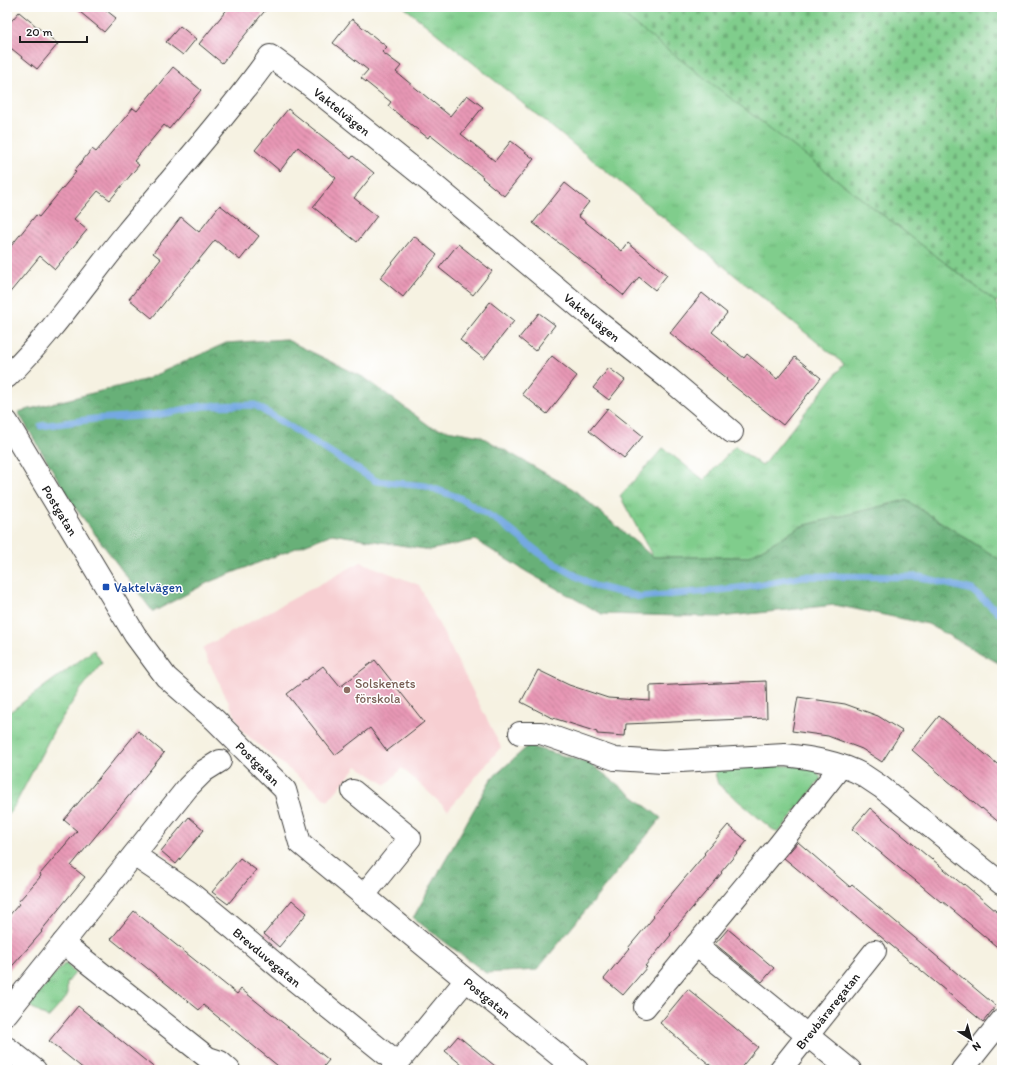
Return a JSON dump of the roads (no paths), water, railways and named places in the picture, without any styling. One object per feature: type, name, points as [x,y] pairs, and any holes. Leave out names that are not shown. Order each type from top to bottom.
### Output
[{"type":"street","name":"Vaktelvägen","points":[[7,377],[42,338],[131,227],[245,91],[270,56],[307,83],[428,180],[732,432]]},
{"type":"street","name":"Postgatan","points":[[7,422],[144,649],[166,677],[215,720],[285,790],[300,843],[577,1070]]},
{"type":"street","points":[[520,733],[541,734],[615,759],[663,762],[785,755],[810,758],[841,766],[862,775],[881,787],[1002,884]]},
{"type":"street","points":[[7,1013],[188,788],[204,771],[220,761]]},
{"type":"street","points":[[645,1007],[779,845],[841,766]]},
{"type":"street","points":[[353,791],[410,838],[364,895]]},
{"type":"street","name":"Brevduvegatan","points":[[134,855],[189,892],[395,1067],[466,980]]},
{"type":"street","points":[[63,943],[203,1064],[220,1062],[229,1070]]},
{"type":"street","points":[[696,945],[850,1070]]},
{"type":"street","name":"Brevbäraregatan","points":[[780,1070],[875,951]]},
{"type":"street","points":[[962,1070],[1002,1020]]},
{"type":"street","points":[[7,1048],[35,1070]]},
{"type":"waterway","points":[[41,426],[94,419],[156,415],[203,406],[255,405],[376,481],[426,486],[460,498],[500,522],[557,565],[594,586],[640,597],[746,587],[804,576],[920,577],[972,590],[1002,615]]},
{"type":"place","name":"Vaktelvägen","points":[[106,587]]},
{"type":"place","name":"Solskenets förskola","points":[[347,690]]}]
